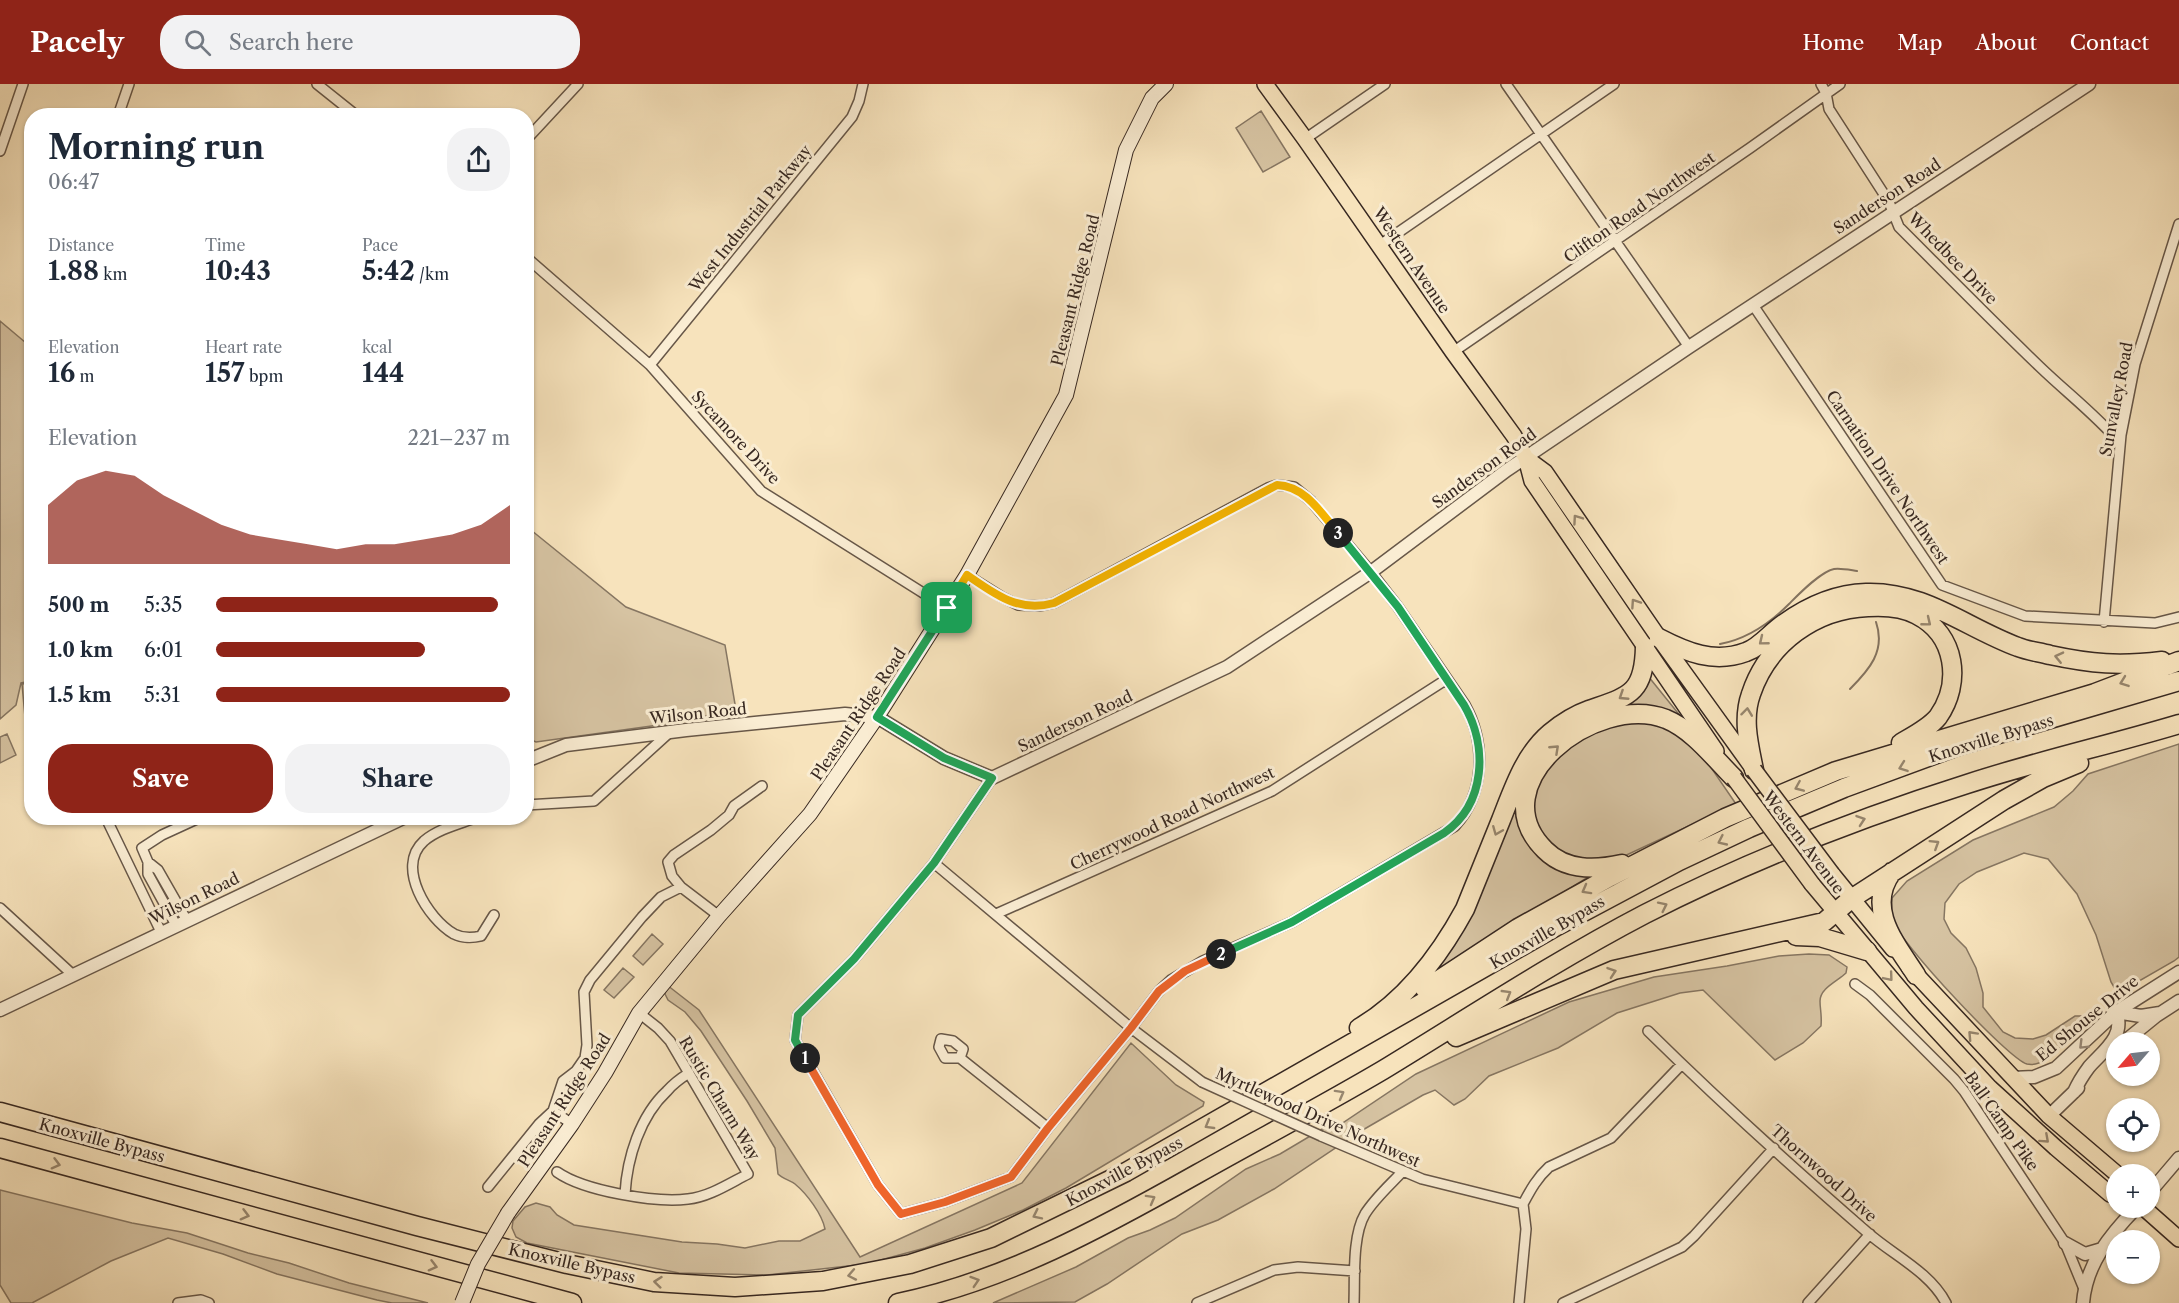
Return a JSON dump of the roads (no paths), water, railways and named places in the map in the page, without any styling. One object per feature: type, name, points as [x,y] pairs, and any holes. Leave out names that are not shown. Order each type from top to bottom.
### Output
[{"type":"highway","points":[[1291,1078],[1400,997],[1431,962],[1454,930],[1465,909],[1526,761],[1548,735],[1559,726],[1586,711],[1619,700],[1633,690],[1643,675],[1652,642],[1686,652],[1726,657],[1752,649],[1779,627],[1810,607],[1846,596],[1890,593],[1932,606],[2020,648],[2086,663],[2108,665],[2179,660]]},
{"type":"highway","points":[[1734,778],[1698,741],[1668,720],[1656,716],[1634,714],[1604,719],[1585,726],[1569,736],[1544,760],[1530,783],[1527,794],[1529,827],[1541,846],[1555,858],[1566,864],[1603,868],[1621,864],[1836,771],[1917,734],[1937,718],[1944,708],[1952,687],[1953,677],[1950,653],[1944,639],[1931,625],[1917,615],[1882,606],[1837,611],[1806,624],[1786,639],[1757,678],[1749,701],[1746,722],[1754,770]]},
{"type":"highway","points":[[1836,771],[2094,693],[2179,660]]},
{"type":"highway","name":"Knoxville Bypass","points":[[0,1112],[417,1226],[567,1264],[654,1282],[735,1287],[834,1279],[910,1264],[991,1238],[1126,1172],[1622,890],[1749,828],[1844,788],[1958,746],[2179,681]]},
{"type":"highway","points":[[1378,1073],[1472,1029],[1614,970],[1824,922],[1851,899],[1893,870],[2043,778],[2179,724]]},
{"type":"highway","name":"Knoxville Bypass","points":[[898,1303],[922,1298],[1008,1270],[1145,1203],[1378,1073],[1556,964],[1644,915],[1752,862],[1850,824],[1970,783],[2179,724]]},
{"type":"highway","points":[[1367,1023],[1403,1004],[1518,928],[1610,877],[1725,818]]},
{"type":"highway","points":[[1893,870],[1883,887],[1881,908],[1884,924],[1916,975]]},
{"type":"highway","points":[[1764,937],[1820,937],[1867,951]]},
{"type":"highway","points":[[0,1148],[572,1303]]},
{"type":"main road","name":"Pleasant Ridge Road","points":[[462,1303],[478,1264],[508,1213],[572,1124],[605,1073],[639,1013],[719,916],[810,814],[877,717],[967,575],[1066,395],[1126,150],[1152,99],[1166,84]]},
{"type":"main road","name":"Western Avenue","points":[[1265,84],[1514,436],[1526,458],[1545,472],[1734,778],[1812,884],[1916,1008],[2002,1100],[2106,1191]]},
{"type":"main road","name":"Western Avenue","points":[[1652,642],[1754,770],[1851,899],[1916,975],[2049,1116],[2106,1165]]},
{"type":"main road","points":[[2002,1100],[2029,1115],[2041,1119],[2049,1116]]},
{"type":"main road","points":[[2155,1218],[2179,1239]]},
{"type":"street","points":[[0,151],[23,84]]},
{"type":"street","points":[[121,108],[129,84]]},
{"type":"street","points":[[317,84],[347,108]]},
{"type":"street","points":[[534,132],[578,84]]},
{"type":"street","name":"West Industrial Parkway","points":[[650,365],[852,117],[863,84]]},
{"type":"street","points":[[1305,139],[1385,84]]},
{"type":"street","points":[[1506,84],[1689,346]]},
{"type":"street","points":[[1380,245],[1614,84]]},
{"type":"street","name":"Whedbee Drive","points":[[1821,84],[1826,93],[1829,109],[1893,211],[1899,227],[2047,374],[2104,424],[2120,443]]},
{"type":"street","name":"Clifton Road Northwest","points":[[1453,352],[1840,84]]},
{"type":"street","name":"Sanderson Road","points":[[992,778],[1227,667],[1371,572],[1526,458],[1689,346],[2089,84]]},
{"type":"street","name":"Sunvalley Road","points":[[2104,622],[2123,424],[2135,364],[2179,224]]},
{"type":"street","name":"Sycamore Drive","points":[[534,264],[650,365],[761,491],[947,608]]},
{"type":"street","name":"Carnation Drive Northwest","points":[[1753,305],[1942,585],[2025,616],[2156,623],[2179,618]]},
{"type":"street","points":[[2104,424],[2123,424]]},
{"type":"street","points":[[877,717],[944,758],[992,778],[934,863],[854,959],[798,1015],[795,1040],[878,1185],[901,1214],[945,1202],[1011,1177],[1159,991],[1185,971],[1292,922],[1455,826],[1469,807],[1478,780],[1480,750],[1472,720],[1398,607],[1371,572],[1302,493],[1294,487],[1277,485],[1054,603],[1040,606],[1018,604],[1002,597],[967,575]]},
{"type":"street","name":"Cherrywood Road Northwest","points":[[996,914],[1272,791],[1447,679]]},
{"type":"street","name":"Wilson Road","points":[[534,757],[566,745],[670,732],[844,714],[877,717]]},
{"type":"street","points":[[534,805],[594,801],[670,732]]},
{"type":"street","points":[[719,916],[681,887],[672,876],[668,862],[674,855],[711,830],[729,815],[734,806],[762,786]]},
{"type":"street","points":[[109,825],[161,932]]},
{"type":"street","points":[[181,922],[158,870],[148,862],[142,848],[184,825]]},
{"type":"street","name":"Wilson Road","points":[[0,1010],[388,825]]},
{"type":"street","points":[[457,825],[424,841],[416,854],[412,863],[417,892],[431,912],[454,934],[481,936],[494,915]]},
{"type":"street","name":"Myrtlewood Drive Northwest","points":[[934,863],[1131,1028],[1202,1082],[1422,1179],[1523,1204]]},
{"type":"street","points":[[488,1187],[539,1124],[553,1111],[563,1081],[576,1071],[585,1058],[587,1045],[584,992],[587,986],[642,917],[661,897],[681,887]]},
{"type":"street","points":[[0,908],[73,975]]},
{"type":"street","name":"Ed Shouse Drive","points":[[2012,1078],[2034,1077],[2056,1068],[2116,1012],[2163,980],[2179,972]]},
{"type":"street","name":"Ball Camp Pike","points":[[1855,984],[1954,1079],[2065,1243],[2084,1290],[2083,1303]]},
{"type":"street","points":[[2135,1032],[2179,1001]]},
{"type":"street","points":[[2074,1092],[2084,1074],[2115,1038],[2118,1024],[2116,1012],[2141,1016],[2160,1013]]},
{"type":"street","name":"Rustic Charm Way","points":[[625,1194],[651,1198],[689,1199],[717,1190],[748,1174],[670,1041],[639,1013]]},
{"type":"street","name":"Thornwood Drive","points":[[1648,1031],[1870,1234],[1927,1279],[1946,1303]]},
{"type":"street","points":[[960,1058],[1048,1128]]},
{"type":"street","points":[[2049,1116],[2106,1060]]},
{"type":"street","points":[[1519,1303],[1526,1229],[1523,1204],[1534,1183],[1541,1174],[1558,1162],[1611,1138],[1682,1064]]},
{"type":"street","points":[[557,1172],[585,1186],[625,1194],[626,1175],[639,1135],[654,1107],[666,1091],[689,1072]]},
{"type":"street","points":[[553,1111],[572,1124]]},
{"type":"street","points":[[1563,1303],[1682,1247],[1774,1148]]},
{"type":"street","points":[[2160,1180],[2179,1158]]},
{"type":"street","points":[[1354,1303],[1360,1224],[1370,1207],[1402,1171]]},
{"type":"street","points":[[2084,1290],[2090,1270],[2102,1249],[2128,1218]]},
{"type":"street","points":[[1808,1303],[1870,1234]]},
{"type":"street","points":[[2065,1243],[2085,1254],[2102,1249]]},
{"type":"street","points":[[1197,1303],[1274,1270],[1298,1267],[1355,1271]]},
{"type":"street","points":[[178,1303],[186,1300],[201,1300],[209,1303]]},
{"type":"waterway","points":[[1720,644],[1740,638],[1766,624],[1822,574],[1834,569],[1857,571]]},
{"type":"waterway","points":[[1850,689],[1874,659],[1879,642],[1876,622]]}]
